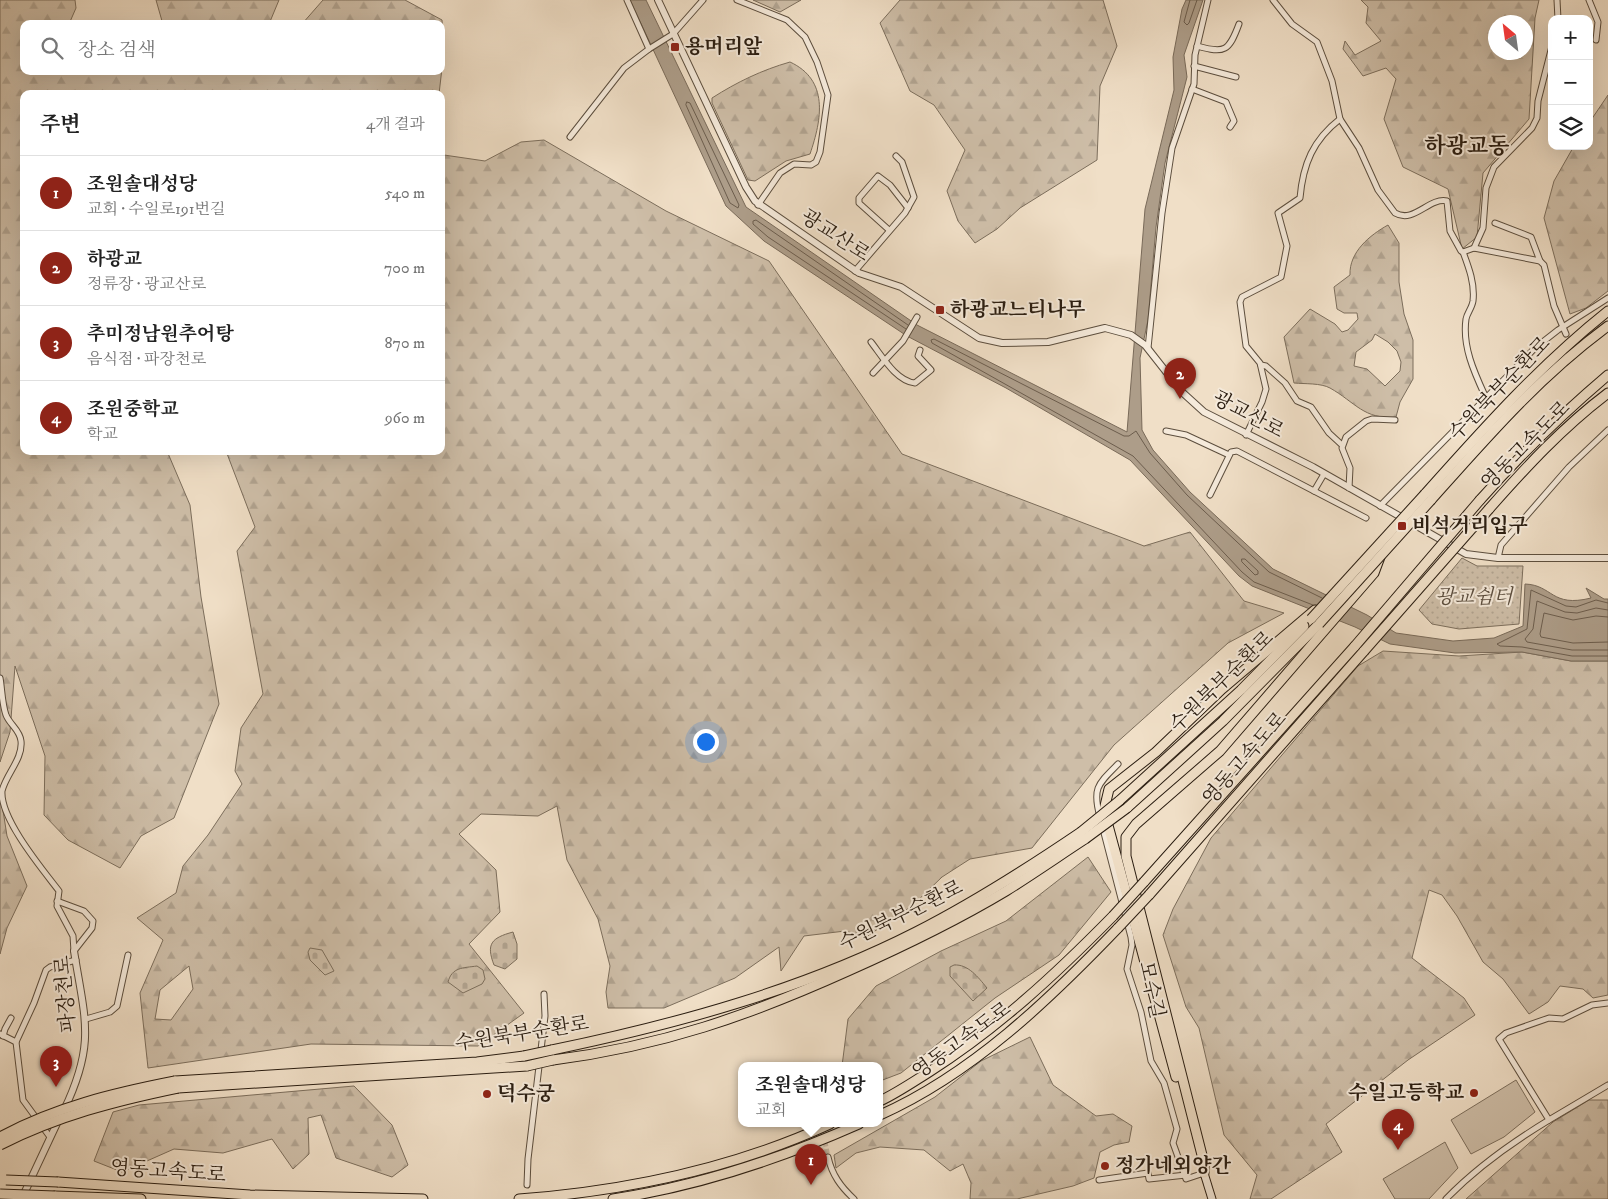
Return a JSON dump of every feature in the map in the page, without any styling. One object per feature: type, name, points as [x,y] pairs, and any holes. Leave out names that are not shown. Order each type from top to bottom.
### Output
[{"type":"highway","name":"수원북부순환로","points":[[0,1137],[27,1122],[126,1090],[477,1062],[524,1056],[626,1035],[696,1016],[803,981],[866,956],[958,910],[1127,808],[1224,721],[1380,556],[1508,402],[1570,342],[1608,311]]},
{"type":"highway","name":"수원북부순환로","points":[[0,1145],[30,1130],[78,1112],[176,1085],[526,1066],[636,1046],[701,1030],[807,989],[908,943],[1007,890],[1083,835],[1316,622],[1350,580],[1515,405],[1576,350],[1608,326]]},
{"type":"highway","name":"영동고속도로","points":[[883,1099],[946,1061],[986,1033],[1056,974],[1144,882],[1355,646],[1524,451],[1570,407],[1608,376]]},
{"type":"highway","name":"영동고속도로","points":[[883,1114],[955,1071],[997,1040],[1066,982],[1149,895],[1532,460],[1580,415],[1608,394]]},
{"type":"highway","points":[[1204,1173],[1104,810],[1108,789],[1156,752],[1229,683],[1316,622]]},
{"type":"highway","points":[[1204,1173],[1204,1163],[1126,856],[1126,837],[1136,824],[1220,752],[1316,622]]},
{"type":"highway","points":[[519,1199],[572,1195],[659,1180],[735,1161],[822,1127]]},
{"type":"highway","points":[[613,1199],[649,1194],[740,1170],[818,1142],[852,1127]]},
{"type":"highway","name":"영동고속도로","points":[[3,1180],[250,1195],[423,1199]]},
{"type":"highway","name":"영동고속도로","points":[[0,1194],[141,1199]]},
{"type":"main road","points":[[1204,1173],[1212,1199]]},
{"type":"street","points":[[627,0],[650,48]]},
{"type":"street","name":"광교산로","points":[[658,0],[671,35],[746,187],[758,205],[855,271],[901,287],[963,330],[986,340],[1012,343],[1048,342],[1101,328],[1118,330],[1131,336],[1146,347],[1182,392],[1198,407],[1221,422],[1324,474],[1466,554],[1498,558],[1608,558]]},
{"type":"street","points":[[570,137],[624,68],[671,35],[703,0]]},
{"type":"street","points":[[737,0],[788,20],[805,37],[817,62],[828,95],[820,152],[816,162],[811,165],[794,164],[780,173],[758,205]]},
{"type":"street","points":[[1146,347],[1172,148],[1192,89],[1197,46],[1208,0]]},
{"type":"street","points":[[1272,0],[1292,24],[1317,42],[1332,81],[1340,119],[1359,148],[1378,190],[1395,213],[1406,216],[1420,212],[1432,204],[1444,200],[1447,201],[1450,231],[1463,252],[1471,273],[1473,303],[1466,319],[1468,356],[1486,398]]},
{"type":"street","points":[[1557,0],[1558,15]]},
{"type":"street","points":[[1589,0],[1598,22],[1596,40]]},
{"type":"street","points":[[1197,46],[1211,50],[1223,50],[1233,42],[1239,24]]},
{"type":"street","points":[[1474,248],[1483,228],[1486,188],[1494,167],[1532,128],[1537,118],[1540,92],[1548,60]]},
{"type":"street","points":[[1194,66],[1236,77]]},
{"type":"street","points":[[1192,89],[1226,102],[1234,121],[1230,127]]},
{"type":"street","points":[[1246,435],[1262,402],[1266,389],[1261,365],[1246,346],[1240,302],[1242,298],[1281,277],[1285,266],[1286,246],[1278,213],[1300,198],[1302,174],[1313,146],[1340,119]]},
{"type":"street","points":[[855,271],[908,208],[914,197],[902,162],[896,156]]},
{"type":"street","points":[[889,230],[858,200],[878,176],[890,185],[908,208]]},
{"type":"street","points":[[1495,223],[1531,237],[1540,262],[1544,266],[1550,281],[1554,306],[1566,334]]},
{"type":"street","points":[[1463,252],[1474,248],[1540,262]]},
{"type":"street","points":[[1380,506],[1535,348],[1563,326],[1608,298]]},
{"type":"street","points":[[873,373],[904,339],[916,319]]},
{"type":"street","points":[[871,342],[902,378],[915,383],[932,370],[918,356],[920,350]]},
{"type":"street","points":[[1261,365],[1266,366],[1285,383],[1297,401],[1311,407],[1329,433],[1342,445]]},
{"type":"street","points":[[1349,488],[1350,468],[1343,454],[1342,445],[1346,437],[1366,421],[1372,419],[1396,420]]},
{"type":"street","points":[[1498,558],[1501,546],[1559,477],[1608,430]]},
{"type":"street","points":[[1166,432],[1186,435],[1229,455]]},
{"type":"street","points":[[1210,495],[1229,455],[1231,452],[1237,451],[1366,518]]},
{"type":"street","points":[[1314,491],[1324,474]]},
{"type":"street","points":[[0,678],[6,716],[18,730],[21,740],[17,758],[2,789],[2,805],[18,838],[59,891],[56,906],[73,936],[74,951]]},
{"type":"street","name":"모수길","points":[[1118,764],[1098,783],[1096,791],[1097,808],[1132,945],[1127,969],[1141,1012],[1151,1060],[1164,1083],[1177,1129],[1173,1144],[1184,1175]]},
{"type":"street","name":"파장천로","points":[[21,1199],[82,1066],[86,1049],[86,1019],[74,951],[92,928],[93,921],[84,911],[57,900]]},
{"type":"street","points":[[86,1019],[110,1012],[117,1006],[128,955]]},
{"type":"street","points":[[50,1137],[23,1100],[16,1042],[46,970],[50,967],[76,960]]},
{"type":"street","points":[[527,1185],[528,1160],[545,1016],[544,994]]},
{"type":"street","points":[[1549,1120],[1499,1039],[1506,1033],[1549,1018],[1564,1019],[1592,1005],[1608,1003]]},
{"type":"street","points":[[11,1018],[2,1035],[16,1042]]},
{"type":"street","points":[[1446,1199],[1468,1176],[1508,1146],[1608,1085]]},
{"type":"street","points":[[828,1157],[830,1167],[841,1188],[854,1199]]},
{"type":"street","points":[[1099,1180],[1148,1173],[1149,1179],[1204,1173]]},
{"type":"green space","points":[[0,0],[75,0],[76,8],[71,20],[20,20],[20,75],[441,75],[439,90],[20,90],[20,455],[169,455],[190,505],[201,597],[219,704],[174,818],[141,836],[120,868],[68,840],[44,815],[45,756],[15,666],[10,732],[0,762]]},
{"type":"green space","points":[[156,0],[279,0],[271,20],[162,20]]},
{"type":"green space","points":[[323,0],[405,0],[442,20],[306,20]]},
{"type":"green space","points":[[753,0],[801,0],[780,12]]},
{"type":"green space","points":[[900,0],[1103,0],[1117,46],[1100,86],[1097,160],[1020,208],[997,229],[975,243],[958,221],[947,191],[965,150],[934,105],[910,91],[880,23]]},
{"type":"green space","points":[[1361,0],[1539,0],[1535,18],[1533,52],[1533,15],[1488,15],[1488,60],[1533,60],[1529,119],[1483,173],[1477,237],[1462,249],[1448,189],[1403,167],[1384,119],[1396,79],[1386,68],[1363,76],[1343,49],[1345,41],[1355,55],[1381,41],[1366,23],[1368,7]]},
{"type":"green space","points":[[790,62],[803,70],[817,90],[819,114],[810,154],[786,161],[755,181],[748,180],[712,103],[712,98],[750,77]]},
{"type":"green space","points":[[1608,95],[1608,291],[1586,308],[1570,314],[1544,218],[1554,181],[1572,150],[1593,150],[1593,117]]},
{"type":"green space","points":[[544,140],[666,211],[769,261],[902,454],[1144,546],[1190,532],[1244,601],[1284,613],[1228,643],[1114,745],[1032,848],[970,859],[942,877],[912,906],[866,937],[845,931],[804,936],[781,971],[779,947],[735,978],[664,1008],[608,1008],[606,992],[610,966],[598,919],[567,860],[557,806],[538,816],[481,814],[459,834],[496,870],[500,912],[469,944],[524,1013],[478,1046],[311,1044],[148,1068],[140,993],[163,940],[137,918],[176,893],[183,866],[208,835],[242,784],[235,771],[241,728],[263,694],[237,551],[255,527],[228,455],[445,455],[445,155],[485,161],[521,142]],"holes":[[[189,966],[193,989],[171,1020],[155,1019],[160,990]]]},
{"type":"green space","points":[[1388,225],[1399,243],[1399,282],[1404,314],[1413,340],[1413,379],[1400,402],[1396,417],[1376,416],[1368,413],[1326,386],[1294,383],[1284,337],[1310,309],[1335,324],[1342,332],[1348,330],[1358,319],[1357,313],[1344,313],[1337,309],[1334,287],[1350,275],[1353,259],[1357,252],[1368,239]],"holes":[[[1375,334],[1388,342],[1397,351],[1401,362],[1400,371],[1385,386],[1367,369],[1354,366],[1356,352],[1372,340]]]},
{"type":"green space","name":"광교쉼터","points":[[1462,558],[1477,566],[1523,566],[1519,624],[1459,629],[1432,624],[1419,610]]},
{"type":"green space","points":[[1383,651],[1459,656],[1522,652],[1571,661],[1608,661],[1608,995],[1593,998],[1583,989],[1560,986],[1548,1002],[1529,1014],[1503,979],[1483,962],[1457,916],[1442,895],[1429,890],[1412,958],[1464,998],[1475,1015],[1408,1060],[1326,1124],[1342,1152],[1271,1199],[1250,1199],[1257,1175],[1224,1135],[1199,1028],[1186,1007],[1163,935],[1173,909],[1211,838],[1358,666]]},
{"type":"green space","points":[[0,791],[7,836],[27,886],[7,928],[0,954]]},
{"type":"green space","points":[[1088,857],[1111,892],[1059,955],[995,998],[901,1073],[883,1080],[883,1062],[843,1062],[848,1019],[876,986],[941,951],[1006,921]]},
{"type":"green space","points":[[513,932],[517,944],[517,959],[505,969],[494,965],[491,952],[492,943],[500,937]]},
{"type":"green space","points":[[310,948],[322,950],[334,971],[325,975],[310,960],[308,952]]},
{"type":"green space","points":[[954,965],[968,969],[987,988],[973,1001],[950,976],[950,967]]},
{"type":"green space","points":[[477,966],[483,970],[485,979],[482,984],[463,993],[448,982],[455,971]]},
{"type":"green space","points":[[1030,1037],[1053,1085],[1096,1116],[1113,1114],[1132,1126],[1129,1142],[1114,1145],[1100,1152],[1094,1178],[1073,1186],[1017,1199],[970,1199],[971,1183],[963,1164],[950,1171],[924,1150],[880,1147],[856,1153],[836,1168],[834,1155],[935,1097],[981,1061]]},
{"type":"green space","points":[[1516,1080],[1535,1112],[1504,1137],[1471,1154],[1451,1120]]},
{"type":"green space","points":[[354,1086],[392,1125],[408,1165],[392,1177],[336,1158],[321,1115],[308,1118],[309,1154],[293,1169],[272,1139],[223,1153],[174,1149],[122,1172],[94,1161],[113,1112],[139,1105]]},
{"type":"green space","points":[[1589,1100],[1608,1100],[1608,1199],[1466,1199],[1553,1122]]},
{"type":"green space","points":[[1445,1142],[1458,1168],[1429,1199],[1395,1199],[1383,1179]]},
{"type":"water","points":[[630,0],[646,0],[746,207],[917,325],[1127,432],[1145,209],[1174,90],[1173,57],[1182,9],[1186,0],[1203,0],[1184,55],[1187,77],[1165,163],[1156,227],[1148,320],[1140,358],[1142,430],[1153,450],[1190,492],[1273,569],[1367,615],[1396,633],[1453,641],[1494,638],[1523,626],[1525,584],[1534,585],[1568,600],[1591,598],[1586,588],[1604,599],[1608,599],[1608,661],[1571,661],[1522,652],[1455,653],[1390,644],[1355,627],[1252,586],[1239,576],[1130,460],[1006,388],[907,336],[764,241],[726,206]]},
{"type":"tunnel","points":[[822,1127],[828,1157]]},
{"type":"place","name":"용머리앞","points":[[675,47]]},
{"type":"place","name":"하광교느티나무","points":[[940,310]]},
{"type":"place","name":"하광교","points":[[1180,399]]},
{"type":"place","name":"비석거리입구","points":[[1402,526]]},
{"type":"place","name":"추미정남원추어탕","points":[[56,1087]]},
{"type":"place","name":"수일고등학교","points":[[1474,1093]]},
{"type":"place","name":"덕수궁","points":[[487,1094]]},
{"type":"place","name":"조원중학교","points":[[1398,1150]]},
{"type":"place","name":"정가네외양간","points":[[1105,1166]]},
{"type":"place","name":"조원솔대성당","points":[[811,1185]]},
{"type":"district","name":"하광교동","points":[[1467,146]]}]
